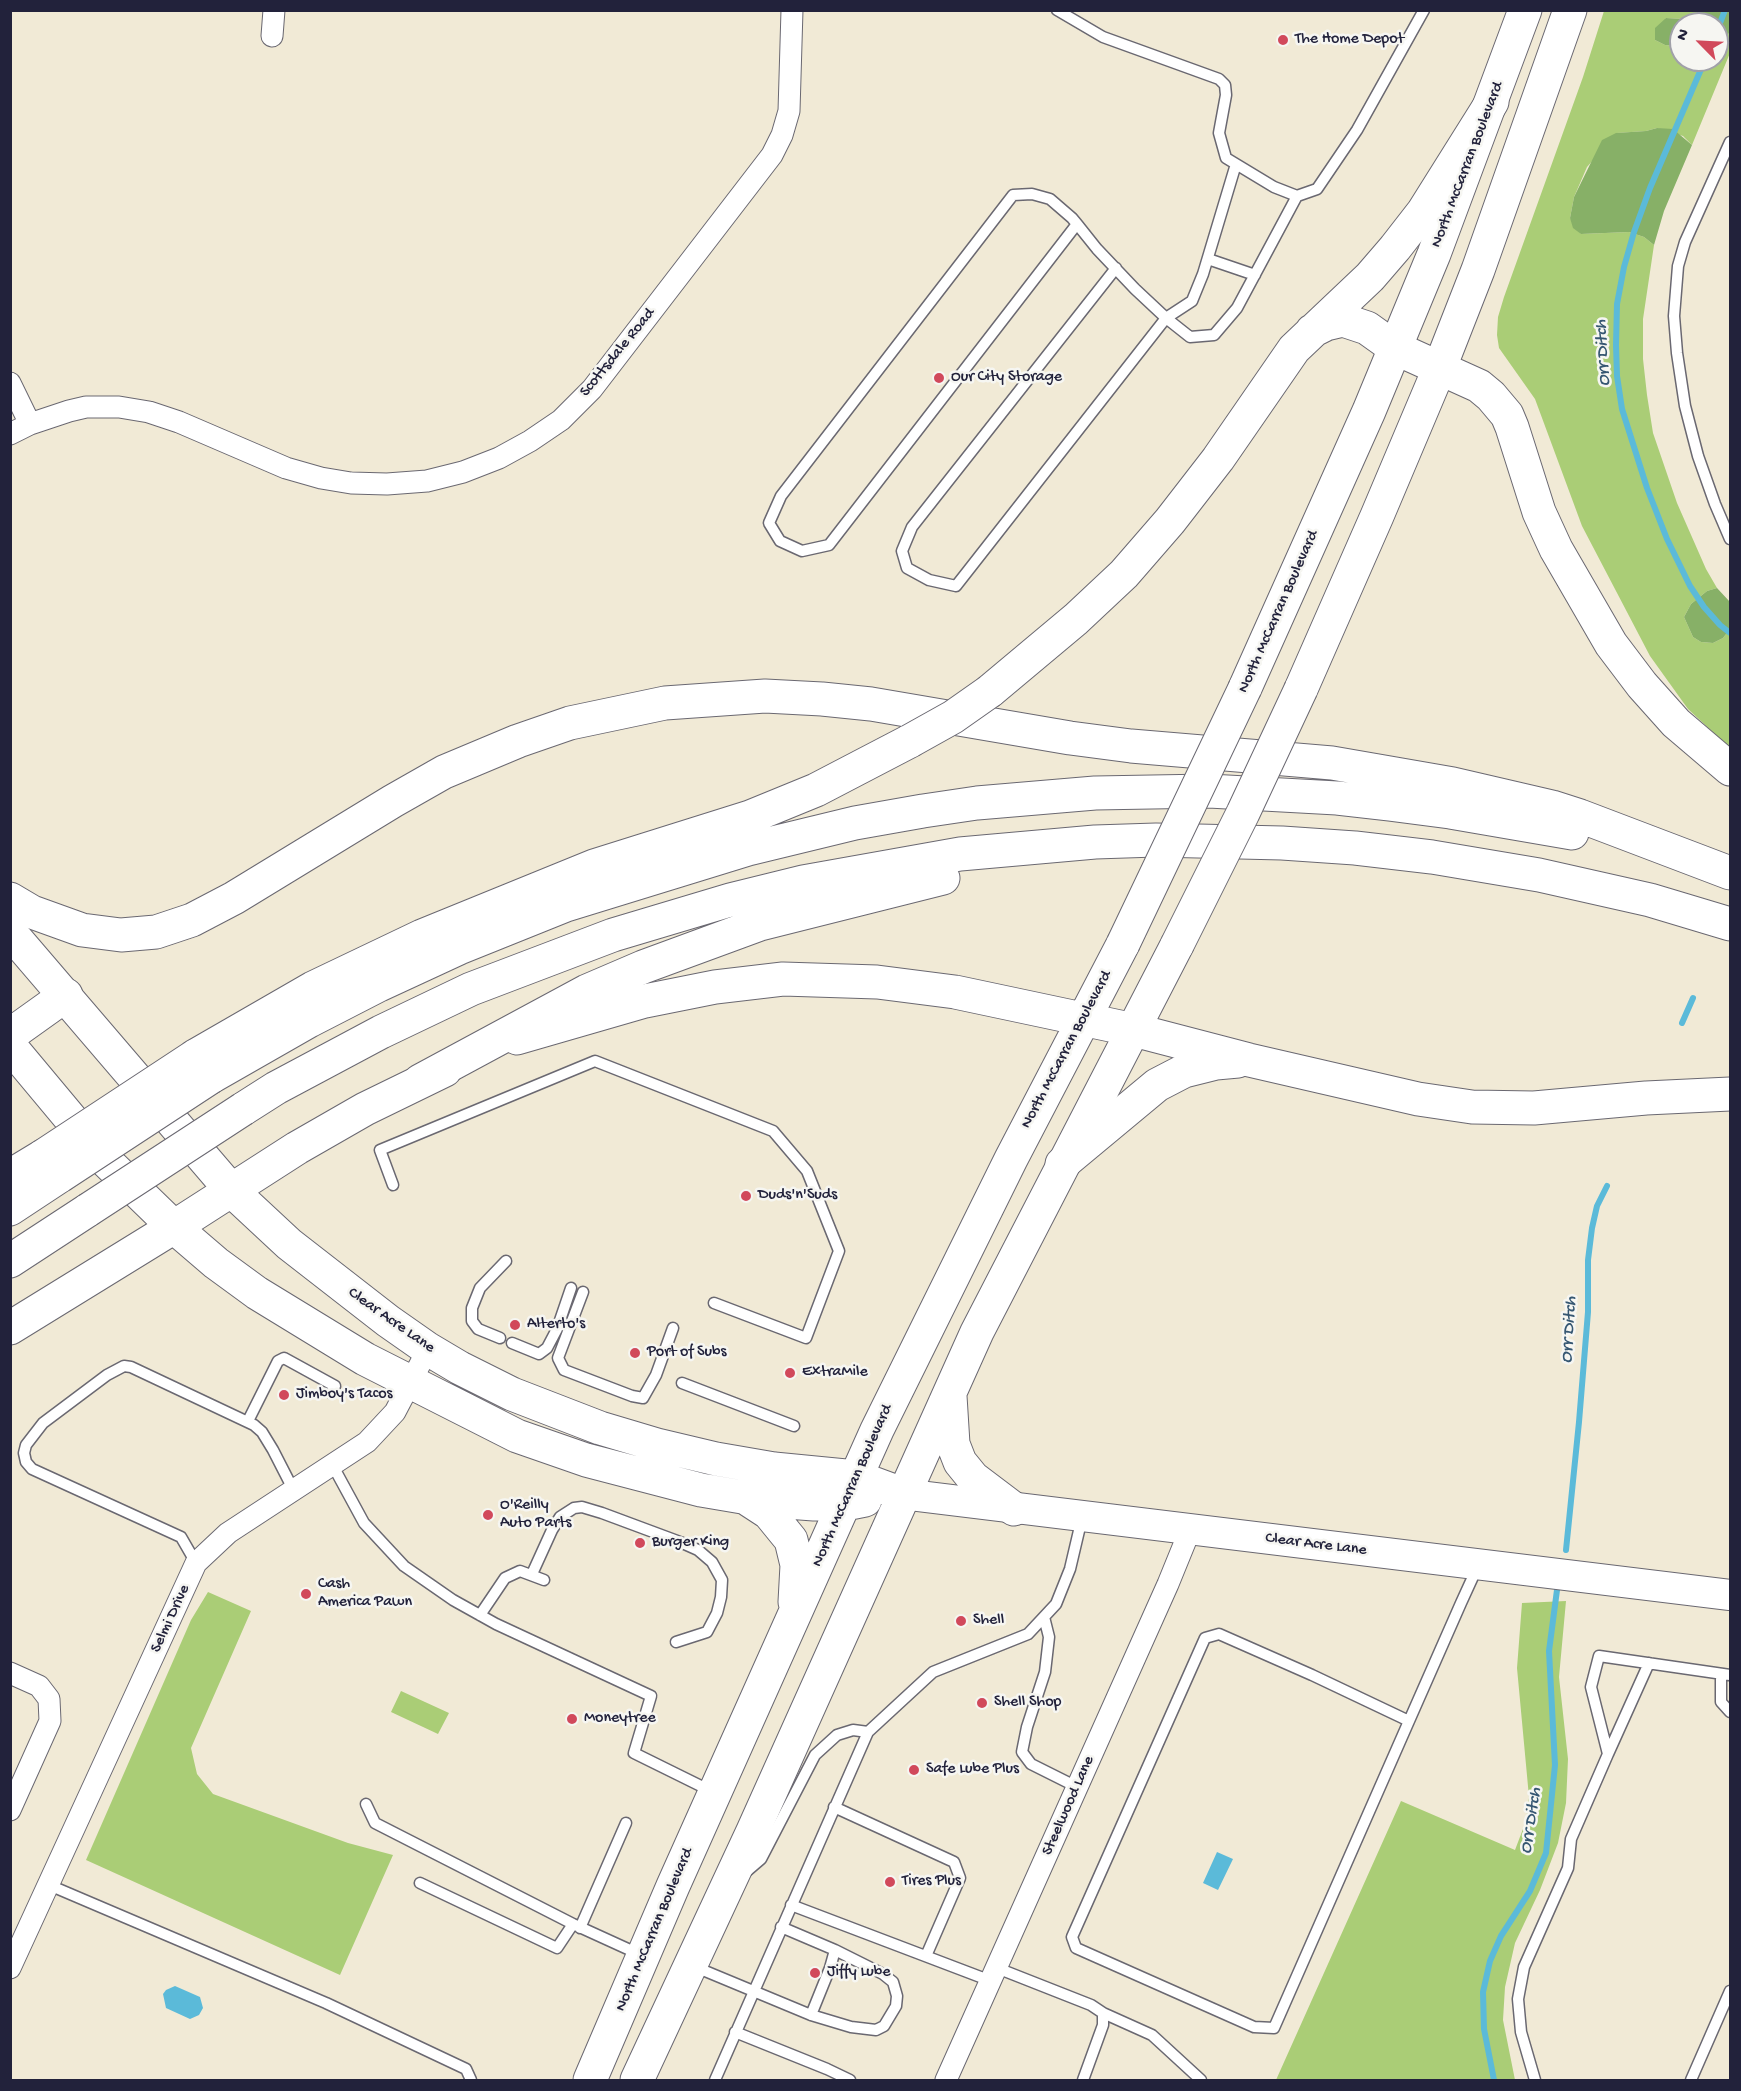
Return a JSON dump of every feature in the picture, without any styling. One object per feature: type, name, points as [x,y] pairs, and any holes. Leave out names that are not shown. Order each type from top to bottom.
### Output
[{"type":"main road","name":"North McCarran Boulevard","points":[[590,2080],[850,1490],[940,1300],[1123,944],[1245,688],[1325,510],[1434,254],[1525,10]]},
{"type":"main road","points":[[637,2080],[976,1332],[1177,945],[1243,813],[1301,688],[1440,367],[1501,206],[1570,10]]},
{"type":"main road","points":[[10,1209],[51,1166],[203,1067],[313,988],[422,936],[594,866],[761,812],[816,790],[953,717],[990,691],[1076,619],[1124,574],[1170,521],[1218,459],[1294,349],[1370,277],[1423,212],[1491,102]]},
{"type":"main road","points":[[1310,332],[1326,324],[1343,320],[1367,328],[1395,348],[1479,386],[1501,406],[1512,427],[1539,512],[1575,584],[1611,644],[1642,685],[1676,723],[1731,769]]},
{"type":"main road","points":[[10,899],[32,912],[82,930],[121,935],[156,932],[192,920],[234,898],[444,772],[518,741],[570,723],[665,703],[765,696],[871,704],[1070,738],[1131,746],[1332,763],[1453,784],[1552,807],[1731,873]]},
{"type":"main road","points":[[203,1067],[242,1058],[345,1002],[459,948],[566,905],[679,869],[796,837],[855,823],[977,803],[1095,793],[1209,791],[1337,798],[1450,812],[1577,834],[1731,873]]},
{"type":"main road","points":[[10,1329],[297,1148],[365,1109],[587,991],[643,967],[760,924],[902,887],[1027,860],[1215,841]]},
{"type":"main road","points":[[10,1261],[286,1083],[371,1037],[471,989],[613,935],[730,900],[803,882],[960,854],[1095,842],[1215,841],[1354,848],[1462,862],[1539,875],[1617,892],[1731,924]]},
{"type":"main road","name":"Clear Acre Lane","points":[[10,932],[231,1190],[289,1244],[428,1349],[512,1394],[622,1435],[728,1461],[774,1469],[850,1490],[902,1494]]},
{"type":"main road","points":[[420,1081],[526,1035],[594,1014],[715,987],[783,979],[877,982],[955,992],[1134,1030],[1249,1060],[1418,1099],[1472,1107],[1534,1108],[1646,1098],[1731,1094]]},
{"type":"main road","points":[[10,1035],[66,995]]},
{"type":"main road","name":"Clear Acre Lane","points":[[10,1046],[106,1161],[174,1227],[216,1263],[257,1293],[365,1359],[517,1436],[554,1450],[652,1478],[701,1490],[800,1503],[850,1490]]},
{"type":"main road","points":[[1062,1164],[1157,1085],[1184,1071],[1216,1063],[1249,1060]]},
{"type":"main road","points":[[10,1176],[51,1166]]},
{"type":"main road","points":[[950,1388],[950,1428],[960,1462],[973,1478],[1014,1509]]},
{"type":"main road","points":[[744,1497],[769,1513],[791,1540],[797,1565],[797,1590],[793,1619]]},
{"type":"street","points":[[272,36],[274,10]]},
{"type":"street","name":"Scottsdale Road","points":[[10,434],[30,424],[86,407],[119,407],[149,412],[179,422],[286,468],[321,478],[351,483],[387,484],[427,481],[463,472],[499,458],[561,420],[592,388],[772,155],[782,135],[789,111],[792,10]]},
{"type":"street","points":[[10,383],[30,424]]},
{"type":"street","name":"Selmi Drive","points":[[10,1968],[196,1563],[228,1533],[367,1442],[388,1421],[412,1383],[428,1349]]},
{"type":"street","name":"Clear Acre Lane","points":[[902,1494],[1731,1595]]},
{"type":"street","name":"Steelwood Lane","points":[[946,2080],[1190,1530]]},
{"type":"street","points":[[10,1673],[39,1686],[49,1699],[50,1721],[10,1810]]},
{"type":"lane","points":[[1057,10],[1103,37],[1219,79],[1225,85],[1226,95],[1219,134],[1226,158],[1274,187],[1297,196],[1317,189],[1357,130],[1424,10]]},
{"type":"lane","points":[[1731,142],[1685,242],[1678,266],[1674,316],[1685,406],[1711,495],[1731,539]]},
{"type":"lane","points":[[1116,268],[912,526],[902,550],[907,568],[929,580],[956,586],[1166,318],[1192,301],[1208,259],[1236,164]]},
{"type":"lane","points":[[1077,224],[829,545],[802,551],[780,541],[769,523],[781,496],[1013,195],[1032,194],[1050,200],[1077,224],[1116,268],[1166,318],[1190,337],[1214,335],[1237,308],[1297,196]]},
{"type":"lane","points":[[1208,259],[1255,275]]},
{"type":"lane","points":[[393,1185],[380,1150],[595,1061],[773,1131],[807,1171],[839,1251],[806,1338],[714,1303]]},
{"type":"lane","points":[[500,1338],[478,1329],[472,1321],[472,1308],[480,1288],[506,1262]]},
{"type":"lane","points":[[512,1343],[539,1354],[547,1348],[557,1329],[571,1288]]},
{"type":"lane","points":[[583,1292],[558,1358],[564,1370],[632,1396],[644,1398],[656,1375],[673,1328]]},
{"type":"lane","points":[[248,1421],[278,1361],[284,1359],[335,1386],[331,1393]]},
{"type":"lane","points":[[196,1563],[181,1537],[32,1469],[26,1462],[24,1453],[26,1445],[43,1423],[107,1375],[124,1366],[131,1367],[248,1421],[262,1432],[294,1491]]},
{"type":"lane","points":[[682,1383],[794,1426]]},
{"type":"lane","points":[[333,1466],[364,1523],[397,1558],[453,1600],[651,1696],[634,1753],[715,1792]]},
{"type":"lane","points":[[532,1574],[560,1517],[574,1508],[582,1507],[602,1513],[698,1550],[712,1562],[722,1580],[721,1597],[717,1613],[706,1632],[676,1642]]},
{"type":"lane","points":[[715,2080],[868,1732],[933,1672],[1028,1634],[1056,1604],[1070,1569],[1082,1517]]},
{"type":"lane","points":[[1409,1721],[1219,1634],[1205,1638],[1072,1937],[1076,1948],[1254,2028],[1274,2028],[1409,1721],[1478,1564]]},
{"type":"lane","points":[[480,1615],[505,1578],[520,1570],[544,1580]]},
{"type":"lane","points":[[1044,1617],[1050,1637],[1045,1672],[1027,1727],[1022,1752],[1031,1764],[1077,1787]]},
{"type":"lane","points":[[1608,1754],[1591,1687],[1599,1656],[1726,1675],[1721,1702],[1731,1712]]},
{"type":"lane","points":[[1536,2080],[1521,2032],[1518,1999],[1524,1967],[1568,1868],[1571,1839],[1649,1663]]},
{"type":"lane","points":[[724,1892],[761,1859],[815,1755],[837,1735],[853,1730],[868,1732]]},
{"type":"lane","points":[[366,1804],[375,1823],[576,1926],[643,1956]]},
{"type":"lane","points":[[834,1807],[954,1862],[960,1878],[926,1956]]},
{"type":"lane","points":[[420,1883],[557,1948],[576,1926],[626,1823]]},
{"type":"lane","points":[[49,1885],[326,2003],[466,2069],[471,2080]]},
{"type":"lane","points":[[791,1905],[926,1956],[994,1974],[1091,2005],[1152,2036],[1201,2080]]},
{"type":"lane","points":[[690,1965],[851,2028],[876,2030],[884,2026],[896,2006],[897,1996],[893,1982],[883,1974],[835,1950],[781,1928]]},
{"type":"lane","points":[[811,2014],[835,1950]]},
{"type":"lane","points":[[1691,2080],[1731,1991]]},
{"type":"lane","points":[[1083,2080],[1103,2025],[1103,2013]]},
{"type":"lane","points":[[735,2032],[850,2080]]},
{"type":"green space","points":[[1604,11],[1698,11],[1669,12],[1669,18],[1666,18],[1655,40],[1669,45],[1669,72],[1722,72],[1692,145],[1683,136],[1657,128],[1617,133],[1587,167],[1574,197],[1570,218],[1581,234],[1629,232],[1644,237],[1654,245],[1643,319],[1643,359],[1647,395],[1653,433],[1677,503],[1706,569],[1717,588],[1707,591],[1691,604],[1684,617],[1693,637],[1701,642],[1713,643],[1723,638],[1730,629],[1730,748],[1688,709],[1650,656],[1582,526],[1535,399],[1499,348],[1498,317],[1504,297],[1583,77]]},
{"type":"green space","points":[[1730,11],[1729,33],[1729,12],[1697,12]]},
{"type":"green space","points":[[1666,18],[1669,18],[1669,45],[1655,40],[1655,28]]},
{"type":"green space","points":[[1730,30],[1730,53],[1729,55]]},
{"type":"green space","points":[[1657,128],[1673,129],[1692,145],[1664,211],[1654,245],[1644,237],[1629,232],[1581,234],[1573,228],[1570,218],[1574,197],[1602,140],[1616,133]]},
{"type":"green space","points":[[1717,588],[1730,602],[1730,629],[1723,638],[1713,643],[1701,642],[1693,637],[1684,617],[1691,604],[1707,591]]},
{"type":"green space","points":[[208,1592],[251,1611],[191,1748],[197,1774],[213,1794],[348,1843],[393,1855],[340,1975],[86,1860],[191,1620]]},
{"type":"green space","points":[[1566,1601],[1559,1677],[1568,1759],[1566,1803],[1558,1843],[1540,1890],[1515,1943],[1505,1987],[1503,2020],[1515,2080],[1276,2080],[1401,1801],[1515,1850],[1526,1821],[1529,1797],[1517,1668],[1522,1603]]},
{"type":"green space","points":[[401,1691],[449,1713],[438,1734],[391,1712]]},
{"type":"water","points":[[1217,1852],[1233,1859],[1218,1890],[1203,1883]]},
{"type":"water","points":[[175,1986],[200,1997],[203,2008],[199,2015],[190,2019],[166,2008],[163,1994]]},
{"type":"waterway","name":"Orr Ditch","points":[[1700,72],[1650,188],[1624,267],[1617,304],[1617,376],[1622,409],[1647,488],[1667,539],[1690,586],[1704,607],[1730,633]]},
{"type":"waterway","name":"Orr Ditch","points":[[1682,1023],[1693,998]]},
{"type":"waterway","name":"Orr Ditch","points":[[1566,1550],[1588,1312],[1588,1260],[1597,1206],[1607,1186]]},
{"type":"waterway","name":"Orr Ditch","points":[[1494,2080],[1484,2029],[1483,1992],[1490,1961],[1501,1936],[1530,1891],[1546,1853],[1555,1765],[1549,1651],[1557,1590]]},
{"type":"place","name":"The Home Depot","points":[[1283,40]]},
{"type":"place","name":"Our City Storage","points":[[939,378]]},
{"type":"place","name":"Duds'n'Suds","points":[[746,1196]]},
{"type":"place","name":"Alterto's","points":[[515,1325]]},
{"type":"place","name":"Port of Subs","points":[[635,1353]]},
{"type":"place","name":"ExtraMile","points":[[790,1373]]},
{"type":"place","name":"Jimboy's Tacos","points":[[284,1395]]},
{"type":"place","name":"O'Reilly Auto Parts","points":[[488,1515]]},
{"type":"place","name":"Burger King","points":[[640,1543]]},
{"type":"place","name":"Cash America Pawn","points":[[306,1594]]},
{"type":"place","name":"Shell","points":[[961,1621]]},
{"type":"place","name":"Shell Shop","points":[[982,1703]]},
{"type":"place","name":"Moneytree","points":[[572,1719]]},
{"type":"place","name":"Safe Lube Plus","points":[[914,1770]]},
{"type":"place","name":"Tires Plus","points":[[890,1882]]},
{"type":"place","name":"Jiffy Lube","points":[[815,1973]]}]
